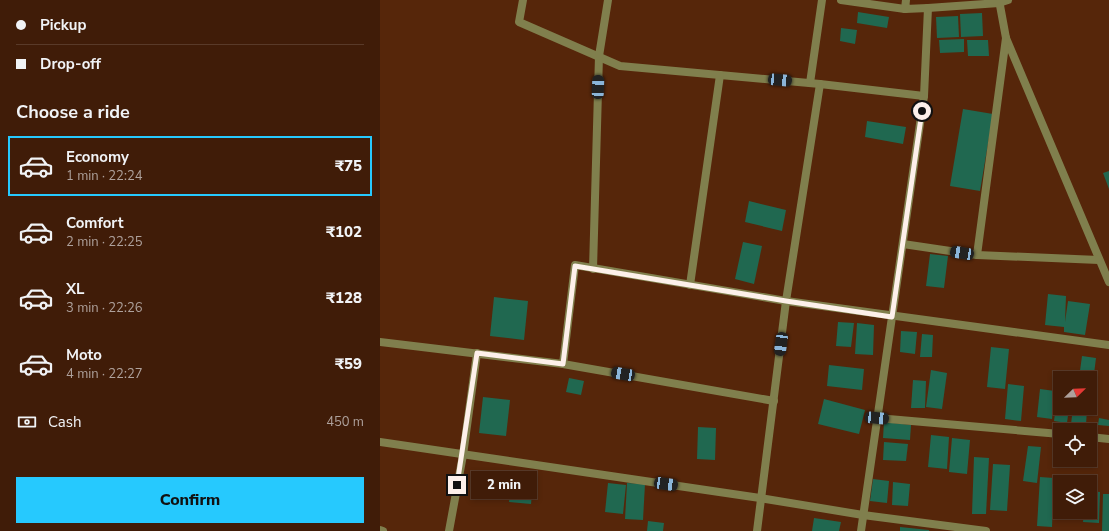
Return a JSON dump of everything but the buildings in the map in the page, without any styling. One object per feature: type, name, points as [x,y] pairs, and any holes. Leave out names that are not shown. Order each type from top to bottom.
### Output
[{"type":"street","points":[[523,0],[519,22],[620,66],[810,83],[924,96]]},
{"type":"street","points":[[593,268],[599,56],[608,0]]},
{"type":"street","points":[[810,83],[822,0]]},
{"type":"street","points":[[842,0],[905,9],[1008,0]]},
{"type":"street","points":[[905,9],[906,0]]},
{"type":"street","points":[[999,1],[1006,38],[1109,282]]},
{"type":"street","points":[[861,531],[924,96],[928,8]]},
{"type":"street","points":[[977,255],[1006,38]]},
{"type":"street","points":[[690,285],[720,75]]},
{"type":"street","points":[[757,531],[786,301],[820,84]]},
{"type":"street","points":[[903,244],[977,255],[1099,260]]},
{"type":"street","points":[[563,364],[575,266],[892,317],[1109,345]]},
{"type":"street","points":[[380,342],[563,364],[774,401]]},
{"type":"street","points":[[449,531],[463,455],[477,353]]},
{"type":"street","points":[[877,418],[1053,433]]},
{"type":"street","points":[[1097,438],[1109,439]]},
{"type":"street","points":[[380,442],[760,498],[863,515],[986,531]]},
{"type":"route","points":[[457,485],[463,455],[477,353],[563,364],[575,266],[892,317],[922,111]]}]
